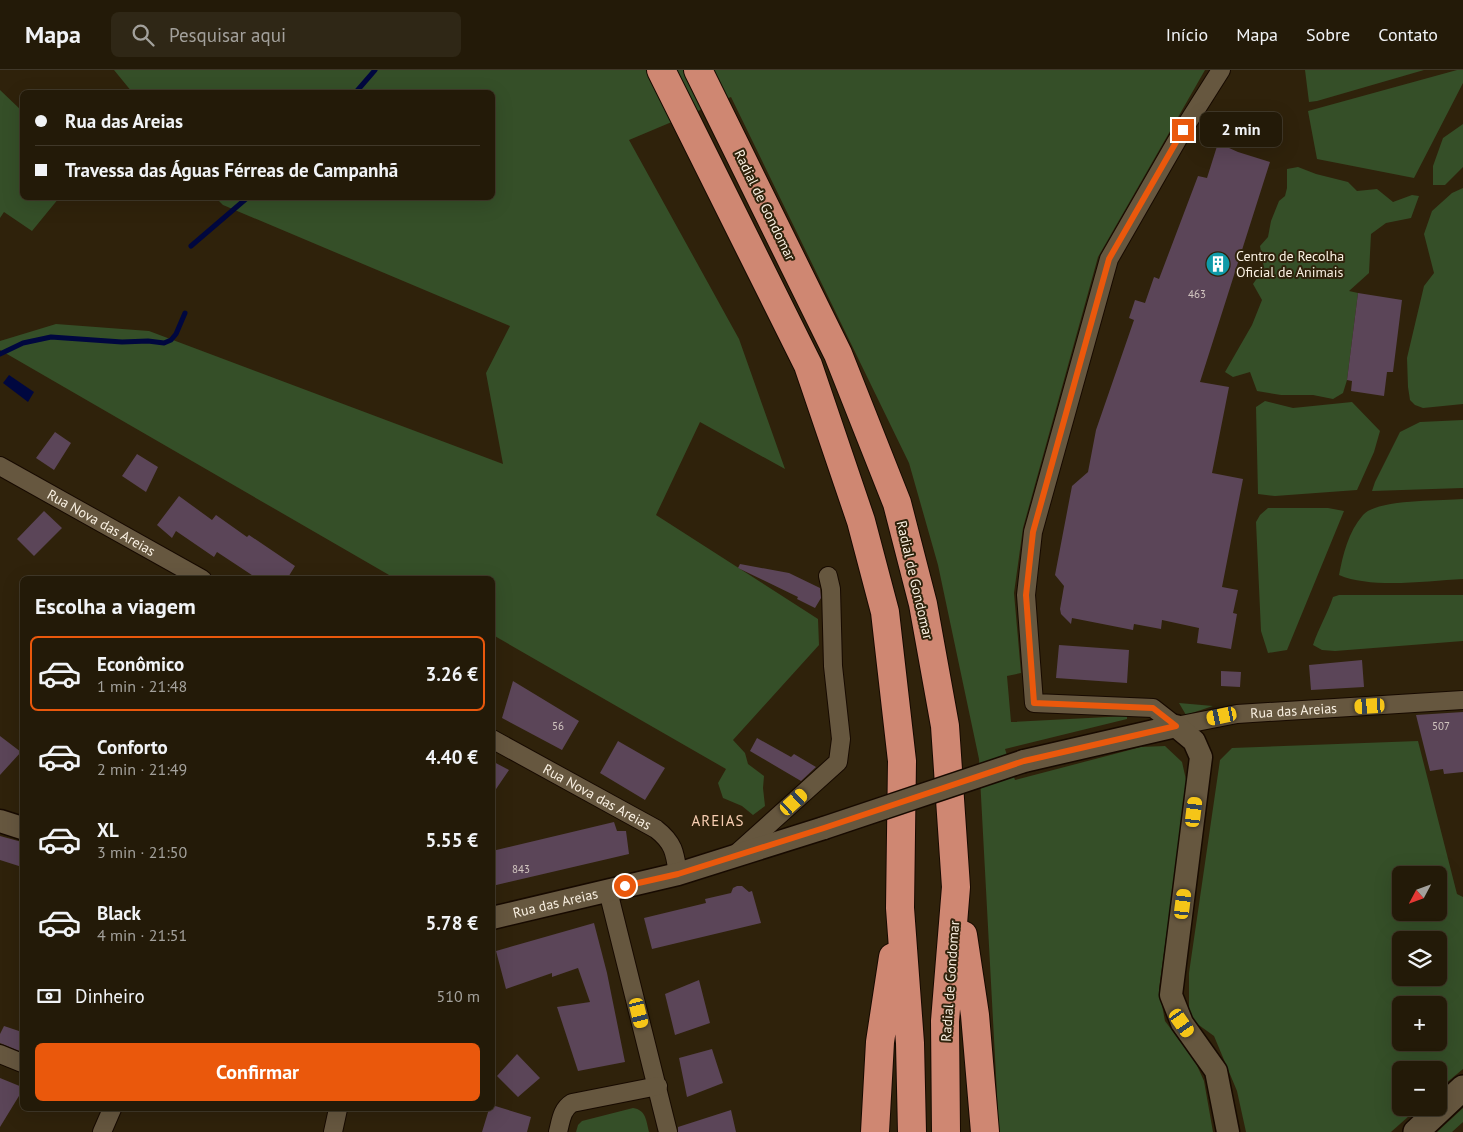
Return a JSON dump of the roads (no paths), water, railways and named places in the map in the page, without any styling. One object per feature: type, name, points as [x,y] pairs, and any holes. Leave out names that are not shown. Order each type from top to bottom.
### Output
[{"type":"highway","points":[[661,70],[808,365],[861,521],[885,612],[902,761],[900,908],[910,1043],[912,1125]]},
{"type":"highway","name":"Radial de Gondomar","points":[[698,70],[838,354],[897,503],[923,604],[946,726],[956,887],[945,1021],[946,1122]]},
{"type":"highway","points":[[956,887],[975,1015],[985,1132]]},
{"type":"highway","points":[[875,1132],[880,1042],[900,908]]},
{"type":"main road","points":[[1416,1132],[1463,1088]]},
{"type":"street","points":[[1221,70],[1183,130],[1109,259],[1033,532],[1026,595],[1034,703],[1153,708],[1194,741],[1201,757],[1171,995],[1182,1023],[1216,1071],[1228,1132]]},
{"type":"street","name":"Rua Nova das Areias","points":[[0,466],[197,576]]},
{"type":"street","points":[[735,855],[838,762],[841,739],[833,666],[832,589],[828,576]]},
{"type":"street","name":"Rua das Areias","points":[[495,917],[678,874],[824,828],[1024,761],[1176,726],[1237,714],[1463,700]]},
{"type":"street","name":"Rua Nova das Areias","points":[[495,741],[656,829],[668,838],[675,853],[678,874]]},
{"type":"street","points":[[0,821],[20,827]]},
{"type":"street","points":[[608,891],[668,1132]]},
{"type":"street","points":[[0,1054],[20,1062]]},
{"type":"street","points":[[558,1132],[562,1114],[567,1106],[572,1103],[658,1086]]},
{"type":"street","points":[[102,1132],[111,1111]]},
{"type":"street","points":[[333,1132],[338,1111]]},
{"type":"waterway","points":[[358,90],[375,70]]},
{"type":"waterway","points":[[191,246],[245,200]]},
{"type":"waterway","points":[[0,354],[23,343],[51,337],[164,343],[171,340],[176,334],[185,313]]},
{"type":"place","name":"Centro de Recolha Oficial de Animais","points":[[1218,264]]},
{"type":"district","name":"AREIAS","points":[[718,821]]}]
